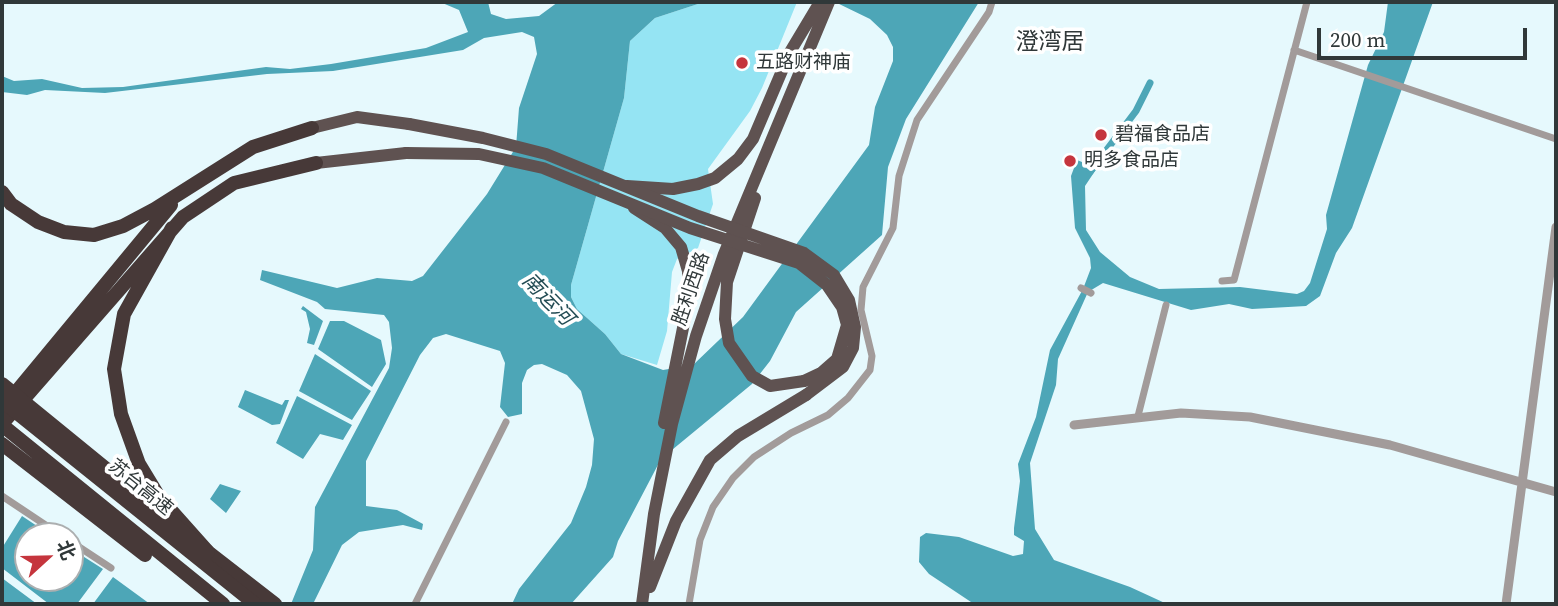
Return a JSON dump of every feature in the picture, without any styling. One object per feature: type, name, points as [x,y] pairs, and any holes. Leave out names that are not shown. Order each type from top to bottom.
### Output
[{"type":"highway","points":[[2,192],[10,204],[38,222],[64,232],[94,235],[123,226],[253,147],[312,128]]},
{"type":"highway","points":[[2,424],[183,217],[234,183],[316,163]]},
{"type":"highway","points":[[2,410],[129,260],[153,224],[184,191]]},
{"type":"highway","points":[[172,228],[124,314],[114,369],[121,414],[139,464],[159,497],[208,552]]},
{"type":"highway","points":[[2,384],[275,604]]},
{"type":"highway","name":"苏台高速","points":[[2,401],[255,604]]},
{"type":"highway","name":"苏台高速","points":[[2,424],[223,604]]},
{"type":"highway","points":[[2,444],[82,509],[215,604]]},
{"type":"main road","points":[[625,186],[673,189],[715,178],[738,159],[753,139],[790,52],[820,2]]},
{"type":"main road","name":"胜利西路","points":[[634,604],[646,514],[664,423],[688,333],[716,250],[820,2]]},
{"type":"main road","name":"胜利西路","points":[[643,604],[654,514],[672,424],[696,336],[724,254],[829,2]]},
{"type":"main road","points":[[316,163],[406,153],[479,154],[543,168],[690,228],[799,263],[827,285],[842,307],[847,326],[844,344],[837,359],[821,373],[804,381],[770,386],[752,376],[729,343],[725,319],[727,282],[785,107]]},
{"type":"main road","points":[[312,128],[357,117],[483,138],[546,154],[804,253],[834,275],[849,300],[855,327],[853,348],[843,367],[806,395],[738,436],[710,460],[676,521],[643,604]]},
{"type":"main road","points":[[618,199],[665,228],[681,247],[688,271],[689,298],[664,423]]},
{"type":"street","points":[[689,604],[700,540],[713,507],[733,478],[754,457],[791,433],[828,415],[848,398],[870,370],[872,356],[861,310],[863,287],[893,228],[899,176],[917,120],[989,12],[992,2]]},
{"type":"street","points":[[1222,281],[1234,280],[1307,2]]},
{"type":"street","points":[[1294,50],[1556,139]]},
{"type":"street","points":[[1506,604],[1525,484],[1556,228]]},
{"type":"street","points":[[1081,288],[1091,293]]},
{"type":"street","points":[[1138,416],[1166,305]]},
{"type":"street","points":[[1073,425],[1181,413],[1250,416],[1390,444],[1556,492]]},
{"type":"street","points":[[415,604],[506,422]]},
{"type":"street","points":[[2,496],[41,522]]},
{"type":"street","points":[[84,550],[111,568]]},
{"type":"shaded area","points":[[704,2],[797,2],[750,111],[708,169],[713,204],[698,248],[677,259],[672,272],[667,331],[657,365],[621,354],[605,334],[577,309],[571,297],[571,285],[624,98],[630,41],[655,18]]},
{"type":"water","name":"南运河","points":[[440,2],[488,2],[491,14],[506,19],[539,16],[558,2],[704,2],[655,18],[630,41],[624,98],[571,285],[571,297],[577,309],[605,334],[621,354],[663,370],[693,365],[743,317],[869,145],[875,107],[893,61],[893,47],[887,35],[870,19],[835,2],[979,2],[906,119],[888,167],[882,235],[796,312],[770,361],[752,384],[661,459],[618,541],[613,557],[571,604],[512,604],[519,589],[571,523],[586,487],[592,465],[594,439],[581,391],[567,375],[542,364],[534,365],[527,370],[522,383],[522,414],[508,417],[500,407],[505,363],[500,351],[446,334],[433,338],[420,355],[366,461],[366,506],[397,510],[423,524],[422,530],[403,525],[359,532],[342,545],[313,604],[291,604],[313,550],[315,507],[389,368],[392,348],[389,322],[384,315],[325,309],[317,302],[260,280],[262,270],[337,288],[377,278],[412,281],[423,276],[487,194],[516,147],[519,108],[537,54],[534,37],[522,32],[484,38],[463,50],[333,71],[267,74],[105,93],[45,90],[27,95],[2,92],[2,76],[14,81],[42,79],[82,88],[123,87],[266,67],[290,69],[331,64],[426,48],[468,32],[459,10]]},
{"type":"water","points":[[1388,2],[1433,2],[1352,228],[1336,253],[1320,296],[1306,306],[1252,309],[1229,304],[1191,310],[1103,283],[1088,292],[1058,359],[1056,385],[1030,463],[1035,529],[1054,560],[1130,587],[1167,604],[974,604],[929,574],[919,562],[920,537],[926,533],[959,537],[1013,556],[1023,554],[1024,541],[1014,535],[1020,481],[1018,464],[1036,417],[1050,350],[1083,289],[1091,268],[1090,258],[1075,228],[1071,176],[1077,160],[1097,168],[1085,186],[1086,230],[1100,252],[1130,277],[1159,289],[1240,287],[1297,294],[1304,291],[1310,283],[1327,229],[1326,215],[1368,65],[1384,32]]},
{"type":"water","points":[[303,306],[323,321],[314,345],[307,343],[310,329],[306,312],[301,309]]},
{"type":"water","points":[[330,321],[344,321],[381,340],[386,364],[372,387],[318,349]]},
{"type":"water","points":[[315,354],[371,391],[352,420],[299,391]]},
{"type":"water","points":[[245,390],[282,405],[285,400],[289,400],[280,424],[272,425],[238,407]]},
{"type":"water","points":[[297,396],[352,425],[343,440],[320,434],[303,459],[276,443]]},
{"type":"water","points":[[220,484],[241,491],[226,513],[210,499]]},
{"type":"water","points":[[22,516],[31,522],[18,522]]},
{"type":"water","points":[[14,529],[14,577],[2,568],[2,548]]},
{"type":"water","points":[[84,557],[103,569],[77,604],[49,604],[33,592],[84,592]]},
{"type":"water","points":[[113,577],[150,604],[93,604]]},
{"type":"water","points":[[2,578],[14,587],[14,592],[21,592],[37,604],[2,604]]},
{"type":"waterway","points":[[1090,172],[1136,111],[1150,83]]},
{"type":"place","name":"五路财神庙","points":[[742,63]]},
{"type":"place","name":"碧福食品店","points":[[1101,135]]},
{"type":"place","name":"明多食品店","points":[[1070,161]]},
{"type":"district","name":"澄湾居","points":[[1050,43]]}]
